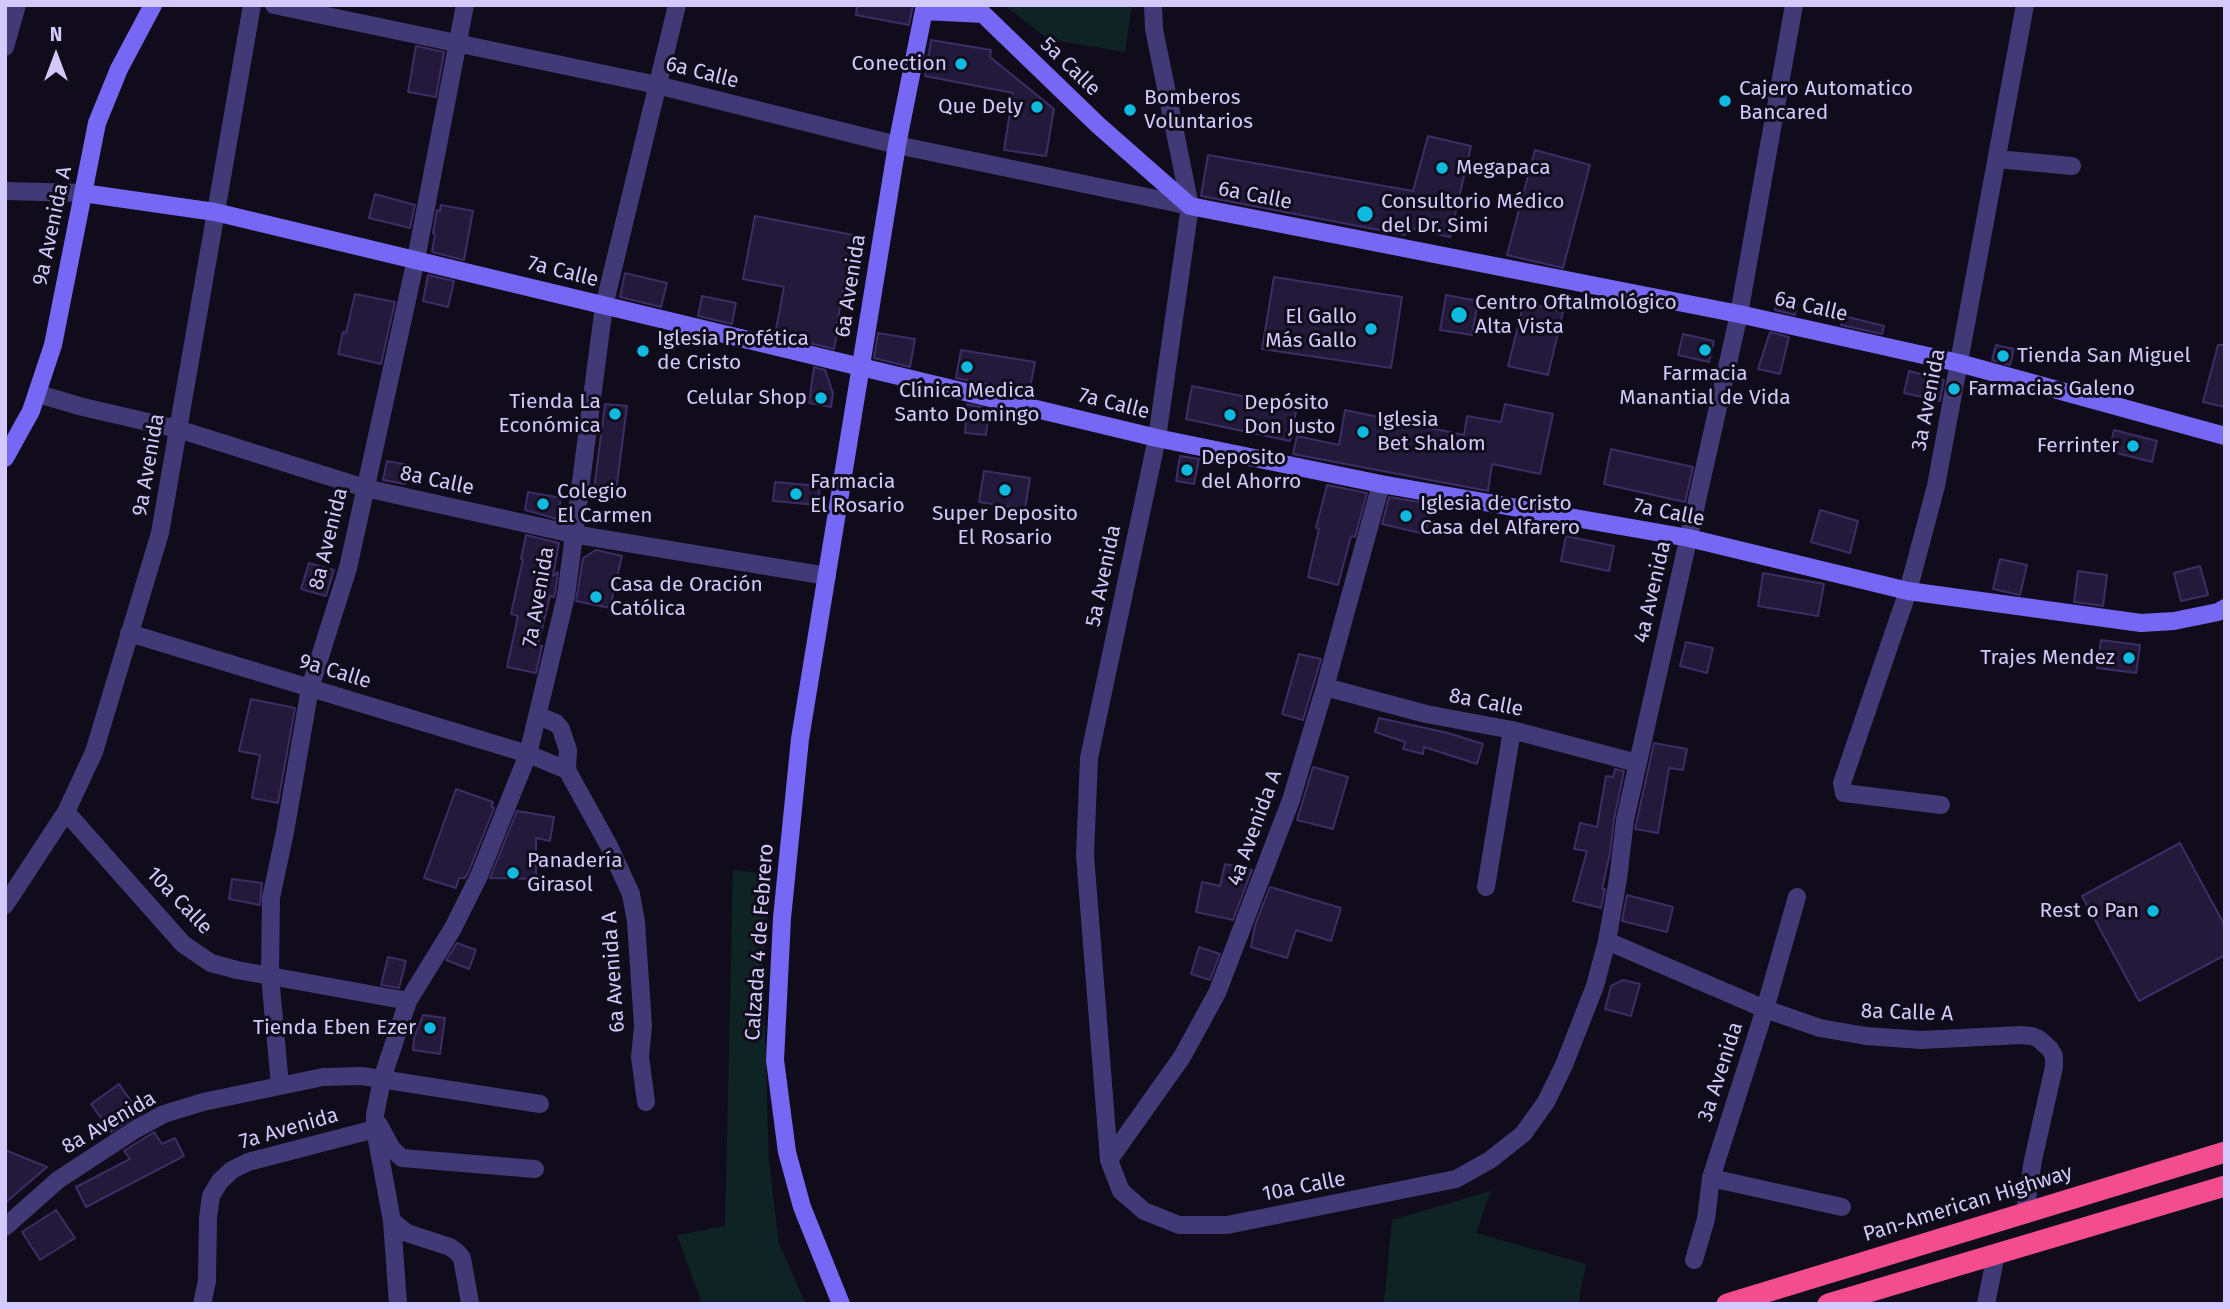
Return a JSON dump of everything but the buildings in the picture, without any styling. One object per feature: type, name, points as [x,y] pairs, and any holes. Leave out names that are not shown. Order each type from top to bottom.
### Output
[{"type":"highway","name":"Pan-American Highway","points":[[1727,1304],[2225,1152]]},
{"type":"highway","points":[[1828,1304],[2225,1186]]},
{"type":"street","points":[[5,47],[17,5]]},
{"type":"street","name":"9a Avenida A","points":[[5,458],[30,411],[53,345],[97,123],[119,69],[153,5]]},
{"type":"street","name":"9a Avenida","points":[[5,905],[66,812],[94,752],[160,533],[252,5]]},
{"type":"street","name":"6a Calle","points":[[274,5],[657,85],[897,145],[1190,206],[1739,314],[1959,363],[2225,436]]},
{"type":"street","name":"8a Avenida","points":[[280,1085],[270,976],[271,898],[310,688],[348,568],[416,259],[465,5]]},
{"type":"street","name":"7a Avenida","points":[[398,1304],[392,1221],[375,1122],[382,1079],[408,1002],[453,928],[474,886],[528,754],[561,621],[604,306],[677,5]]},
{"type":"street","name":"5a Avenida","points":[[1109,1160],[1085,855],[1089,758],[1157,438],[1190,206],[1154,29],[1153,5]]},
{"type":"street","name":"4a Avenida","points":[[1523,1134],[1546,1102],[1564,1065],[1595,986],[1607,941],[1625,820],[1637,763],[1739,314],[1794,5]]},
{"type":"street","name":"3a Avenida","points":[[1941,805],[1844,793],[1842,783],[1908,591],[1936,486],[2025,5]]},
{"type":"street","name":"5a Calle","points":[[924,8],[979,10],[1098,125],[1190,206]]},
{"type":"street","name":"6a Avenida","points":[[827,576],[897,145],[924,8]]},
{"type":"street","points":[[1997,159],[2072,166]]},
{"type":"street","name":"7a Calle","points":[[5,191],[83,193],[215,212],[1157,438],[1381,484],[1689,538],[1908,591],[2141,623],[2174,621],[2222,610]]},
{"type":"street","name":"8a Calle","points":[[45,396],[178,429],[365,488],[573,534],[827,576]]},
{"type":"street","name":"4a Avenida A","points":[[1109,1160],[1182,1057],[1217,993],[1291,800],[1381,484]]},
{"type":"street","name":"Calzada 4 de Febrero","points":[[827,576],[800,738],[782,918],[775,1060],[787,1152],[802,1207],[841,1304]]},
{"type":"street","name":"9a Calle","points":[[129,633],[528,754]]},
{"type":"street","name":"8a Calle","points":[[1325,687],[1426,714],[1512,730],[1637,763]]},
{"type":"street","points":[[528,754],[567,770],[568,750],[561,729],[556,723],[538,716]]},
{"type":"street","points":[[1486,887],[1512,730]]},
{"type":"street","name":"6a Avenida A","points":[[567,770],[609,846],[631,894],[636,922],[643,1026],[640,1057],[646,1102]]},
{"type":"street","name":"10a Calle","points":[[66,812],[183,944],[211,962],[237,970],[408,1002]]},
{"type":"street","name":"3a Avenida","points":[[1694,1261],[1706,1219],[1711,1178],[1765,1009],[1797,897]]},
{"type":"street","name":"8a Calle A","points":[[1607,941],[1765,1009],[1820,1028],[1866,1037],[1921,1040],[2021,1035],[2032,1036],[2044,1042],[2054,1055],[2054,1068],[2033,1160],[2025,1212]]},
{"type":"street","name":"8a Avenida","points":[[10,1222],[58,1180],[136,1129],[164,1114],[203,1102],[323,1077],[362,1076],[540,1104]]},
{"type":"street","points":[[375,1122],[392,1149],[402,1158],[535,1169]]},
{"type":"street","name":"7a Avenida","points":[[202,1304],[207,1281],[211,1196],[220,1181],[232,1170],[248,1162],[375,1122]]},
{"type":"street","name":"10a Calle","points":[[1109,1160],[1121,1191],[1144,1211],[1179,1225],[1227,1226],[1456,1180],[1490,1160],[1523,1134]]},
{"type":"street","points":[[1711,1178],[1842,1207]]},
{"type":"street","points":[[392,1221],[407,1233],[450,1247],[463,1258],[470,1303]]},
{"type":"street","points":[[1986,1304],[1996,1254]]},
{"type":"green space","points":[[1004,5],[1132,5],[1125,52],[1048,39]]},
{"type":"green space","points":[[733,870],[771,874],[763,963],[769,1162],[779,1244],[806,1304],[702,1304],[677,1235],[725,1226]]},
{"type":"green space","points":[[1491,1191],[1476,1233],[1586,1264],[1578,1304],[1384,1304],[1392,1220]]},
{"type":"place","name":"Conection","points":[[961,64]]},
{"type":"place","name":"Cajero Automatico Bancared","points":[[1725,101]]},
{"type":"place","name":"Que Dely","points":[[1037,107]]},
{"type":"place","name":"Bomberos Voluntarios","points":[[1130,110]]},
{"type":"place","name":"Megapaca","points":[[1442,168]]},
{"type":"place","name":"Consultorio Médico del Dr. Simi","points":[[1365,214]]},
{"type":"place","name":"Centro Oftalmológico Alta Vista","points":[[1459,315]]},
{"type":"place","name":"El Gallo Más Gallo","points":[[1371,329]]},
{"type":"place","name":"Farmacia Manantial de Vida","points":[[1705,350]]},
{"type":"place","name":"Iglesia Profética de Cristo","points":[[643,351]]},
{"type":"place","name":"Tienda San Miguel","points":[[2003,356]]},
{"type":"place","name":"Clínica Medica Santo Domingo","points":[[967,367]]},
{"type":"place","name":"Farmacias Galeno","points":[[1954,389]]},
{"type":"place","name":"Celular Shop","points":[[821,398]]},
{"type":"place","name":"Tienda La Económica","points":[[615,414]]},
{"type":"place","name":"Depósito Don Justo","points":[[1230,415]]},
{"type":"place","name":"Iglesia Bet Shalom","points":[[1363,432]]},
{"type":"place","name":"Ferrinter","points":[[2133,446]]},
{"type":"place","name":"Deposito del Ahorro","points":[[1187,470]]},
{"type":"place","name":"Super Deposito El Rosario","points":[[1005,490]]},
{"type":"place","name":"Farmacia El Rosario","points":[[796,494]]},
{"type":"place","name":"Colegio El Carmen","points":[[543,504]]},
{"type":"place","name":"Iglesia de Cristo Casa del Alfarero","points":[[1406,516]]},
{"type":"place","name":"Casa de Oración Católica","points":[[596,597]]},
{"type":"place","name":"Trajes Mendez","points":[[2129,658]]},
{"type":"place","name":"Panadería Girasol","points":[[513,873]]},
{"type":"place","name":"Rest o Pan","points":[[2153,911]]},
{"type":"place","name":"Tienda Eben Ezer","points":[[430,1028]]}]
